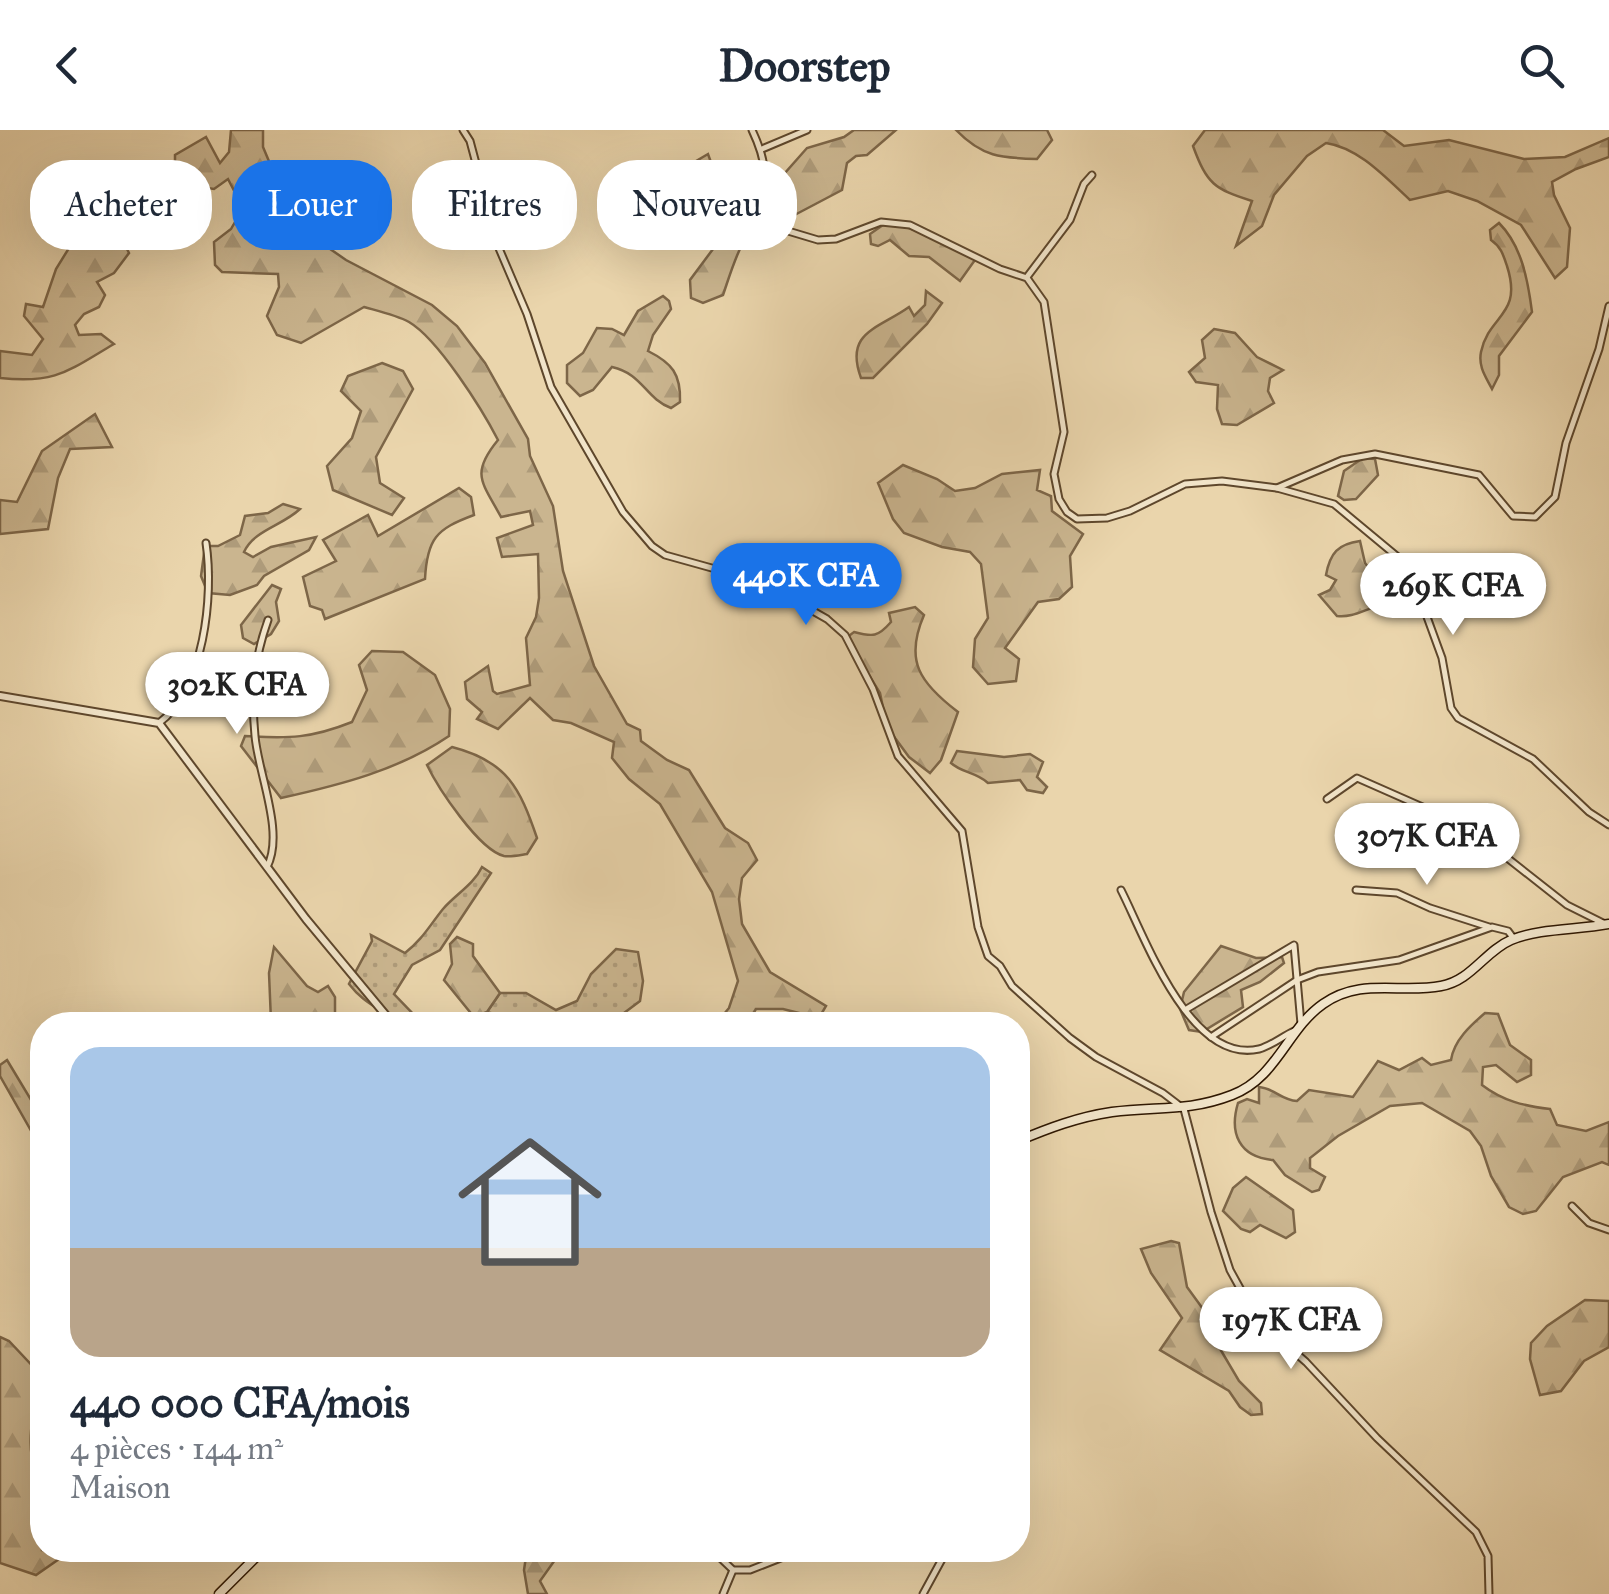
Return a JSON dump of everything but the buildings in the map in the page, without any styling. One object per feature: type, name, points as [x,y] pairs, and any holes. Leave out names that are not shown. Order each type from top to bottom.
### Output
[{"type":"main road","points":[[1030,1136],[1082,1117],[1184,1109],[1238,1093],[1260,1079],[1279,1059],[1320,1006],[1354,988],[1434,987],[1458,980],[1514,939],[1607,924]]},
{"type":"main road","points":[[219,1594],[250,1562]]},
{"type":"street","points":[[463,130],[470,142],[498,246],[528,314],[551,387],[623,512],[665,556],[762,582],[828,619],[845,635],[873,689],[898,756],[962,831],[978,927],[988,956],[1000,966],[1012,986],[1070,1038],[1184,1109],[1210,1212],[1230,1270],[1257,1319],[1306,1362],[1476,1532],[1488,1556],[1489,1594]]},
{"type":"street","points":[[752,130],[762,149],[767,182],[760,212],[768,225],[818,240],[895,221],[1027,278],[1044,302],[1064,432],[1054,474],[1059,499],[1067,512],[1077,519],[1107,518],[1130,511],[1168,490],[1203,482],[1278,488],[1334,504],[1398,558],[1416,582],[1442,658],[1451,708],[1458,718],[1533,759],[1589,812],[1609,825]]},
{"type":"street","points":[[762,149],[807,130]]},
{"type":"street","points":[[1027,278],[1070,220],[1084,184],[1092,175]]},
{"type":"street","points":[[1278,488],[1342,460],[1375,454],[1479,475],[1514,516],[1535,517],[1556,497],[1566,443],[1599,349],[1609,306]]},
{"type":"street","points":[[159,723],[186,693],[201,641],[210,570],[206,543]]},
{"type":"street","points":[[266,868],[272,858],[273,838],[252,704],[258,649],[268,620]]},
{"type":"street","points":[[0,696],[159,723],[266,868],[383,1012]]},
{"type":"street","points":[[1327,799],[1357,778],[1383,787],[1468,826],[1567,905],[1607,924]]},
{"type":"street","points":[[1121,890],[1184,1010],[1209,1038],[1237,1049],[1260,1048],[1302,1027],[1294,945],[1184,1010]]},
{"type":"street","points":[[1356,890],[1397,893],[1430,908],[1508,931],[1514,939]]},
{"type":"street","points":[[1209,1038],[1297,980],[1318,972],[1399,960],[1492,928]]},
{"type":"street","points":[[1572,1206],[1589,1223],[1609,1230]]},
{"type":"street","points":[[725,1562],[733,1570],[750,1570],[770,1562]]},
{"type":"street","points":[[923,1594],[940,1562]]},
{"type":"street","points":[[724,1594],[733,1570]]},
{"type":"green space","points":[[231,130],[263,130],[263,147],[269,160],[232,160],[232,187],[228,179],[212,189],[212,160],[175,160],[175,155],[206,137],[220,163],[229,152]]},
{"type":"green space","points":[[854,130],[896,130],[867,155],[856,156],[847,163],[842,190],[797,214],[796,160],[807,148]]},
{"type":"green space","points":[[956,130],[1047,130],[1052,140],[1037,159],[1013,158],[984,151]]},
{"type":"green space","points":[[1205,130],[1383,130],[1404,146],[1449,140],[1524,159],[1565,157],[1609,138],[1609,157],[1552,182],[1570,228],[1567,267],[1555,278],[1521,225],[1477,201],[1448,191],[1410,200],[1360,157],[1326,143],[1307,156],[1274,195],[1262,226],[1236,246],[1252,201],[1229,193],[1208,177],[1193,146]]},
{"type":"green space","points":[[1499,223],[1518,253],[1532,312],[1499,356],[1499,375],[1492,389],[1482,367],[1481,352],[1511,295],[1504,258],[1491,240],[1490,230]]},
{"type":"green space","points":[[893,224],[925,234],[975,260],[960,281],[929,257],[909,256],[890,240],[878,246],[871,244],[870,234],[883,225]]},
{"type":"green space","points":[[231,229],[232,250],[332,250],[432,305],[457,326],[485,363],[528,439],[530,456],[553,506],[563,571],[594,666],[627,724],[640,730],[641,741],[689,770],[725,828],[748,843],[757,860],[742,878],[742,924],[770,972],[826,1006],[822,1012],[726,1012],[738,981],[712,892],[660,804],[629,779],[612,758],[614,742],[571,723],[553,720],[530,698],[498,729],[477,719],[482,712],[467,699],[465,682],[488,666],[497,694],[530,685],[526,638],[536,617],[539,598],[538,554],[502,557],[497,538],[533,525],[530,511],[501,517],[482,478],[484,461],[498,440],[458,376],[433,343],[409,322],[364,307],[301,343],[277,335],[267,316],[279,287],[278,274],[222,272],[215,265],[214,242]]},
{"type":"green space","points":[[68,250],[128,250],[114,273],[97,282],[105,295],[99,307],[84,314],[75,325],[79,335],[101,334],[114,344],[49,377],[0,378],[0,351],[32,355],[43,339],[24,316],[26,304],[43,307],[56,269]]},
{"type":"green space","points":[[712,250],[739,250],[723,295],[703,303],[691,298],[690,280]]},
{"type":"green space","points":[[926,291],[942,303],[927,324],[873,378],[861,378],[857,351],[861,341],[867,333],[909,307],[914,316],[925,305]]},
{"type":"green space","points":[[663,296],[671,309],[653,335],[648,351],[673,370],[680,402],[671,408],[662,404],[631,375],[612,367],[593,390],[580,396],[567,383],[567,365],[583,353],[597,328],[624,335],[638,311]]},
{"type":"green space","points":[[1214,329],[1235,333],[1257,357],[1283,370],[1270,378],[1268,391],[1274,403],[1237,425],[1222,424],[1217,409],[1218,385],[1196,382],[1189,372],[1205,358],[1202,340]]},
{"type":"green space","points":[[382,363],[403,371],[413,389],[376,457],[380,483],[404,498],[392,515],[333,490],[327,466],[352,438],[361,411],[341,391],[348,376]]},
{"type":"green space","points":[[95,414],[112,447],[70,449],[58,478],[48,529],[0,534],[0,500],[17,502],[42,451]]},
{"type":"green space","points":[[1363,458],[1375,459],[1378,475],[1356,499],[1344,500],[1338,496],[1344,471]]},
{"type":"green space","points":[[903,465],[955,491],[975,488],[1002,474],[1040,470],[1037,490],[1051,496],[1052,511],[1083,534],[1070,556],[1072,587],[1059,599],[1038,602],[1005,648],[1019,659],[1016,681],[988,684],[973,667],[975,639],[988,618],[981,564],[970,552],[904,533],[893,519],[878,483]]},
{"type":"green space","points":[[459,488],[471,497],[474,515],[436,537],[428,554],[425,579],[325,619],[322,610],[310,606],[303,577],[336,561],[323,540],[368,515],[378,536]]},
{"type":"green space","points":[[283,504],[300,509],[254,538],[244,552],[253,557],[271,547],[316,537],[309,550],[264,576],[257,585],[230,595],[208,593],[201,576],[205,546],[218,546],[240,535],[245,516],[268,513]]},
{"type":"green space","points":[[1360,541],[1365,563],[1389,595],[1385,605],[1337,616],[1319,595],[1330,590],[1336,580],[1326,575],[1333,555],[1346,544]]},
{"type":"green space","points":[[272,585],[281,589],[276,602],[279,621],[271,634],[254,644],[243,638],[241,625]]},
{"type":"green space","points":[[915,607],[924,615],[916,645],[919,670],[934,691],[958,712],[941,760],[930,773],[909,757],[887,727],[880,693],[846,638],[854,632],[879,633],[891,622],[889,613]]},
{"type":"green space","points":[[372,651],[403,652],[435,675],[450,709],[449,736],[389,767],[281,798],[241,746],[245,736],[300,736],[352,722],[367,690],[359,665]]},
{"type":"green space","points":[[452,747],[486,760],[509,779],[537,838],[527,854],[504,856],[494,851],[472,831],[450,802],[427,765]]},
{"type":"green space","points":[[957,751],[1004,757],[1030,754],[1043,762],[1037,777],[1047,787],[1043,793],[1027,790],[1020,780],[988,783],[951,763]]},
{"type":"green space","points":[[482,867],[491,873],[440,950],[412,965],[394,994],[411,1012],[383,1012],[361,997],[349,984],[372,941],[371,935],[405,953]]},
{"type":"green space","points":[[457,937],[473,944],[473,956],[500,993],[487,1012],[470,1012],[444,980],[452,964],[450,944]]},
{"type":"green space","points":[[1221,946],[1256,958],[1282,957],[1284,963],[1260,982],[1241,990],[1243,1007],[1202,1032],[1189,1030],[1180,1009],[1184,992]]},
{"type":"green space","points":[[274,947],[307,986],[318,992],[328,986],[335,997],[335,1012],[271,1012],[269,973]]},
{"type":"green space","points":[[616,949],[638,952],[643,981],[640,1001],[625,1012],[487,1012],[500,993],[526,993],[556,1010],[577,1001],[591,974]]},
{"type":"green space","points":[[1485,1013],[1498,1014],[1510,1045],[1531,1060],[1531,1075],[1517,1082],[1496,1065],[1483,1067],[1482,1085],[1514,1102],[1550,1109],[1557,1125],[1586,1131],[1609,1122],[1609,1165],[1602,1162],[1563,1177],[1536,1211],[1523,1214],[1509,1207],[1470,1131],[1422,1103],[1390,1106],[1338,1136],[1310,1158],[1310,1168],[1325,1177],[1319,1190],[1312,1192],[1285,1175],[1273,1160],[1252,1154],[1239,1142],[1235,1124],[1238,1103],[1247,1099],[1259,1103],[1259,1087],[1297,1101],[1309,1090],[1353,1097],[1378,1061],[1399,1070],[1422,1058],[1431,1065],[1451,1060],[1459,1040]]},
{"type":"green space","points":[[7,1060],[30,1098],[30,1129],[0,1076],[0,1065]]},
{"type":"green space","points":[[1246,1177],[1293,1210],[1295,1232],[1286,1238],[1260,1225],[1250,1232],[1241,1229],[1223,1211],[1233,1188]]},
{"type":"green space","points":[[1171,1241],[1179,1243],[1187,1287],[1219,1331],[1216,1342],[1239,1381],[1261,1403],[1262,1414],[1251,1415],[1229,1391],[1160,1350],[1182,1318],[1151,1273],[1141,1249]]},
{"type":"green space","points":[[1585,1300],[1609,1301],[1609,1347],[1584,1361],[1561,1391],[1540,1395],[1530,1359],[1531,1343],[1547,1326]]},
{"type":"green space","points":[[0,1337],[30,1363],[30,1562],[55,1562],[36,1575],[0,1563]]},
{"type":"green space","points":[[525,1562],[553,1562],[540,1581],[547,1594],[528,1594]]}]
